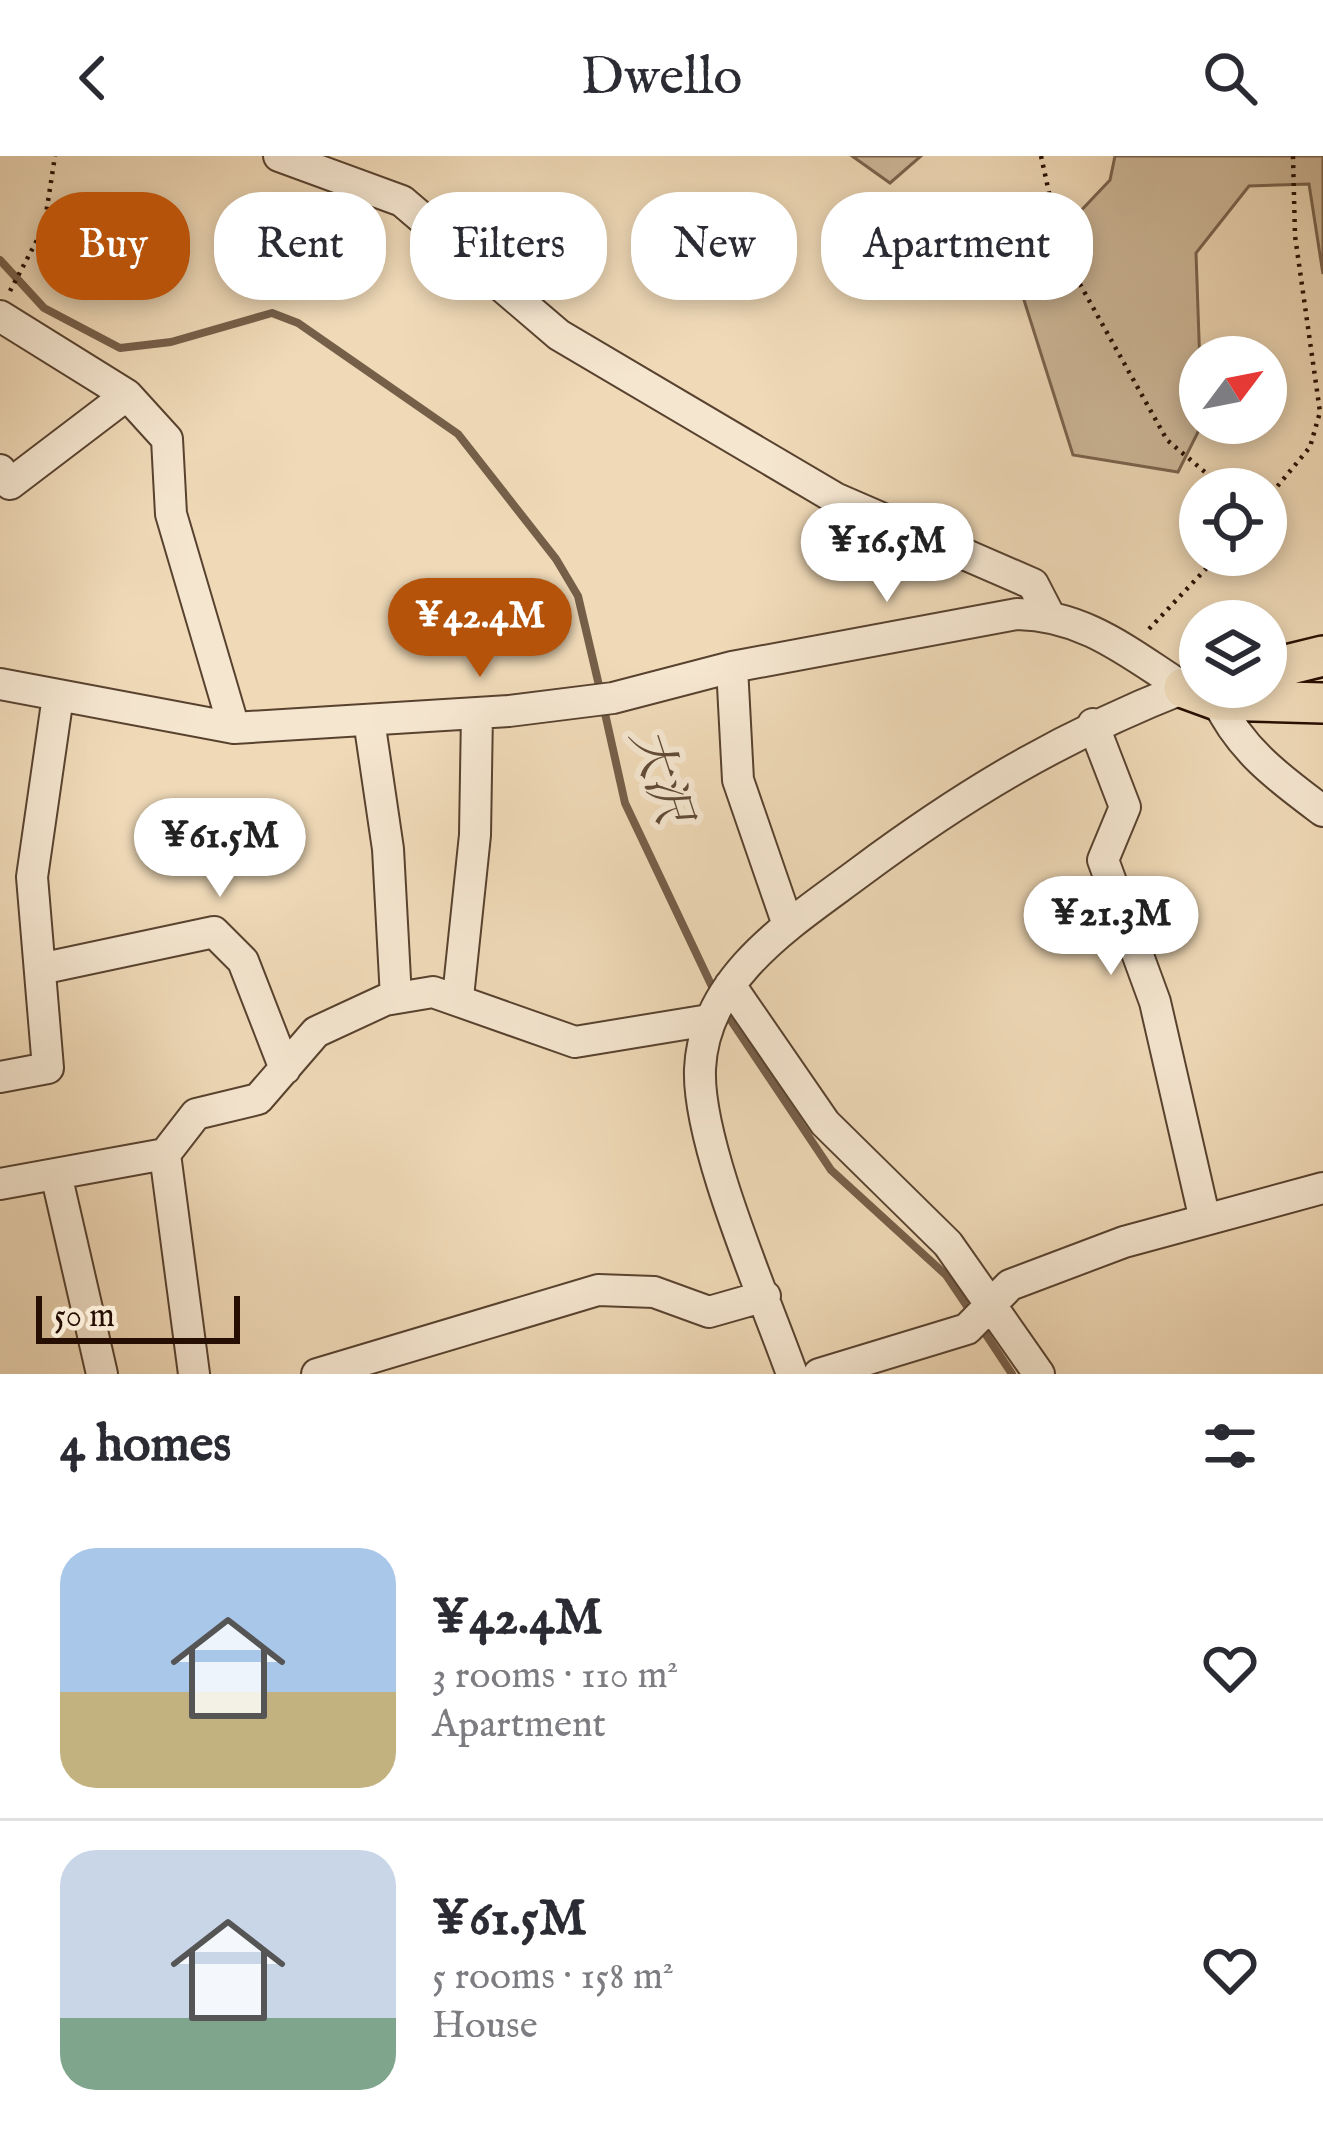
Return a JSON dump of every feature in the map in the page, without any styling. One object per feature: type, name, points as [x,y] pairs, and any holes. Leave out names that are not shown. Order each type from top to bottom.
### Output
[{"type":"main road","points":[[1287,665],[1323,656]]},
{"type":"main road","points":[[1287,700],[1323,704]]},
{"type":"street","points":[[279,156],[402,201],[559,335],[835,498],[1033,584],[1048,615]]},
{"type":"street","points":[[0,312],[128,395],[167,439],[171,514],[234,728]]},
{"type":"street","points":[[0,470],[10,484],[128,395]]},
{"type":"street","points":[[0,684],[234,728],[477,713],[613,698],[732,667],[1017,614],[1048,615],[1088,625],[1179,680]]},
{"type":"street","points":[[732,667],[738,780],[788,925]]},
{"type":"street","points":[[0,1077],[48,1068],[32,877],[58,696]]},
{"type":"street","points":[[792,1374],[711,1143],[700,1071],[710,1020],[730,985],[788,925],[958,799],[1093,724],[1179,697]]},
{"type":"street","points":[[1214,708],[1269,770],[1323,811]]},
{"type":"street","points":[[458,998],[476,835],[477,713]]},
{"type":"street","points":[[369,719],[388,849],[397,998]]},
{"type":"street","points":[[1093,724],[1125,807],[1103,860],[1155,1002],[1205,1220]]},
{"type":"street","points":[[40,969],[214,932],[244,962],[285,1069]]},
{"type":"street","points":[[730,985],[825,1123],[948,1244],[993,1302],[1039,1374]]},
{"type":"street","points":[[0,1184],[165,1154],[196,1114],[258,1099],[316,1032],[397,998],[433,992],[458,998],[574,1042],[710,1020]]},
{"type":"street","points":[[165,1154],[194,1374]]},
{"type":"street","points":[[56,1174],[102,1374]]},
{"type":"street","points":[[819,1374],[967,1329],[1010,1285],[1048,1270],[1124,1242],[1323,1188]]},
{"type":"street","points":[[317,1374],[598,1289],[654,1292],[709,1312],[765,1296]]},
{"type":"path","points":[[0,312],[44,227],[55,156]]},
{"type":"path","points":[[1041,156],[1062,252],[1167,440],[1201,468]]},
{"type":"path","points":[[1287,475],[1310,447],[1320,412],[1295,236],[1293,156]]},
{"type":"path","points":[[1126,651],[1201,576]]},
{"type":"shaded area","points":[[852,156],[921,156],[890,183]]},
{"type":"shaded area","points":[[1115,156],[1323,156],[1323,274],[1309,184],[1249,186],[1196,253],[1199,336],[1179,336],[1179,444],[1192,444],[1178,472],[1073,455],[1024,300],[1093,300],[1093,198],[1110,180]]},
{"type":"waterway","name":"大沢","points":[[0,260],[44,308],[120,348],[171,342],[272,313],[298,323],[458,434],[556,559],[578,596],[601,694]]},
{"type":"waterway","name":"大沢","points":[[604,709],[625,803],[716,995]]},
{"type":"waterway","name":"大沢","points":[[726,1013],[831,1170],[946,1275],[973,1315]]},
{"type":"waterway","name":"大沢","points":[[981,1327],[1012,1374]]}]
